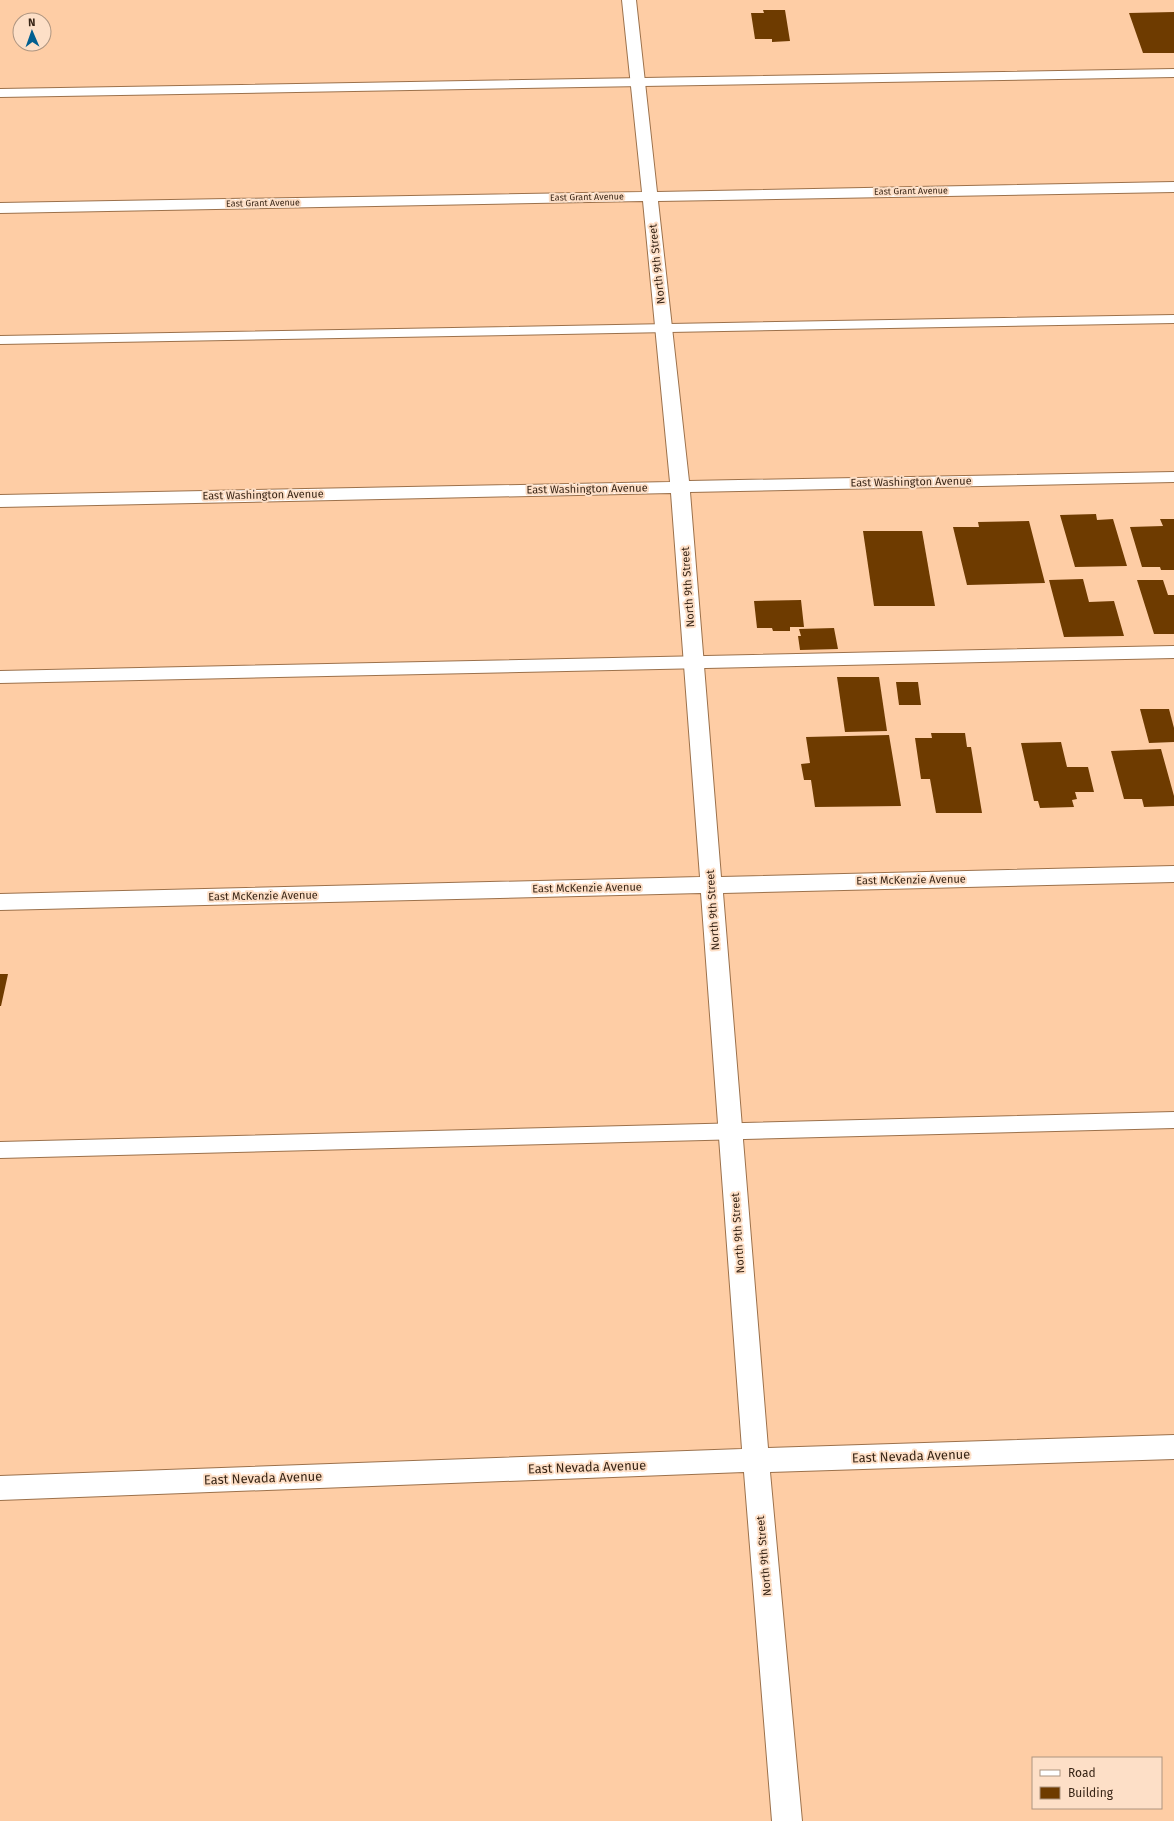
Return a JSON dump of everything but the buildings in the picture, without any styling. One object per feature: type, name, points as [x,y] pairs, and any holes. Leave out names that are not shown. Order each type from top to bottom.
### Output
[{"type":"street","name":"North 9th Street","points":[[629,0],[680,487],[756,1460],[787,1821]]},
{"type":"street","name":"East Grant Avenue","points":[[0,208],[1174,187]]},
{"type":"street","name":"East Washington Avenue","points":[[0,500],[1174,476]]},
{"type":"street","name":"East McKenzie Avenue","points":[[0,902],[1174,874]]},
{"type":"street","name":"East Nevada Avenue","points":[[0,1488],[756,1460],[1174,1447]]},
{"type":"lane","points":[[0,93],[1174,73]]},
{"type":"lane","points":[[0,340],[1174,319]]},
{"type":"lane","points":[[0,677],[1174,652]]},
{"type":"lane","points":[[0,1150],[1174,1120]]}]
